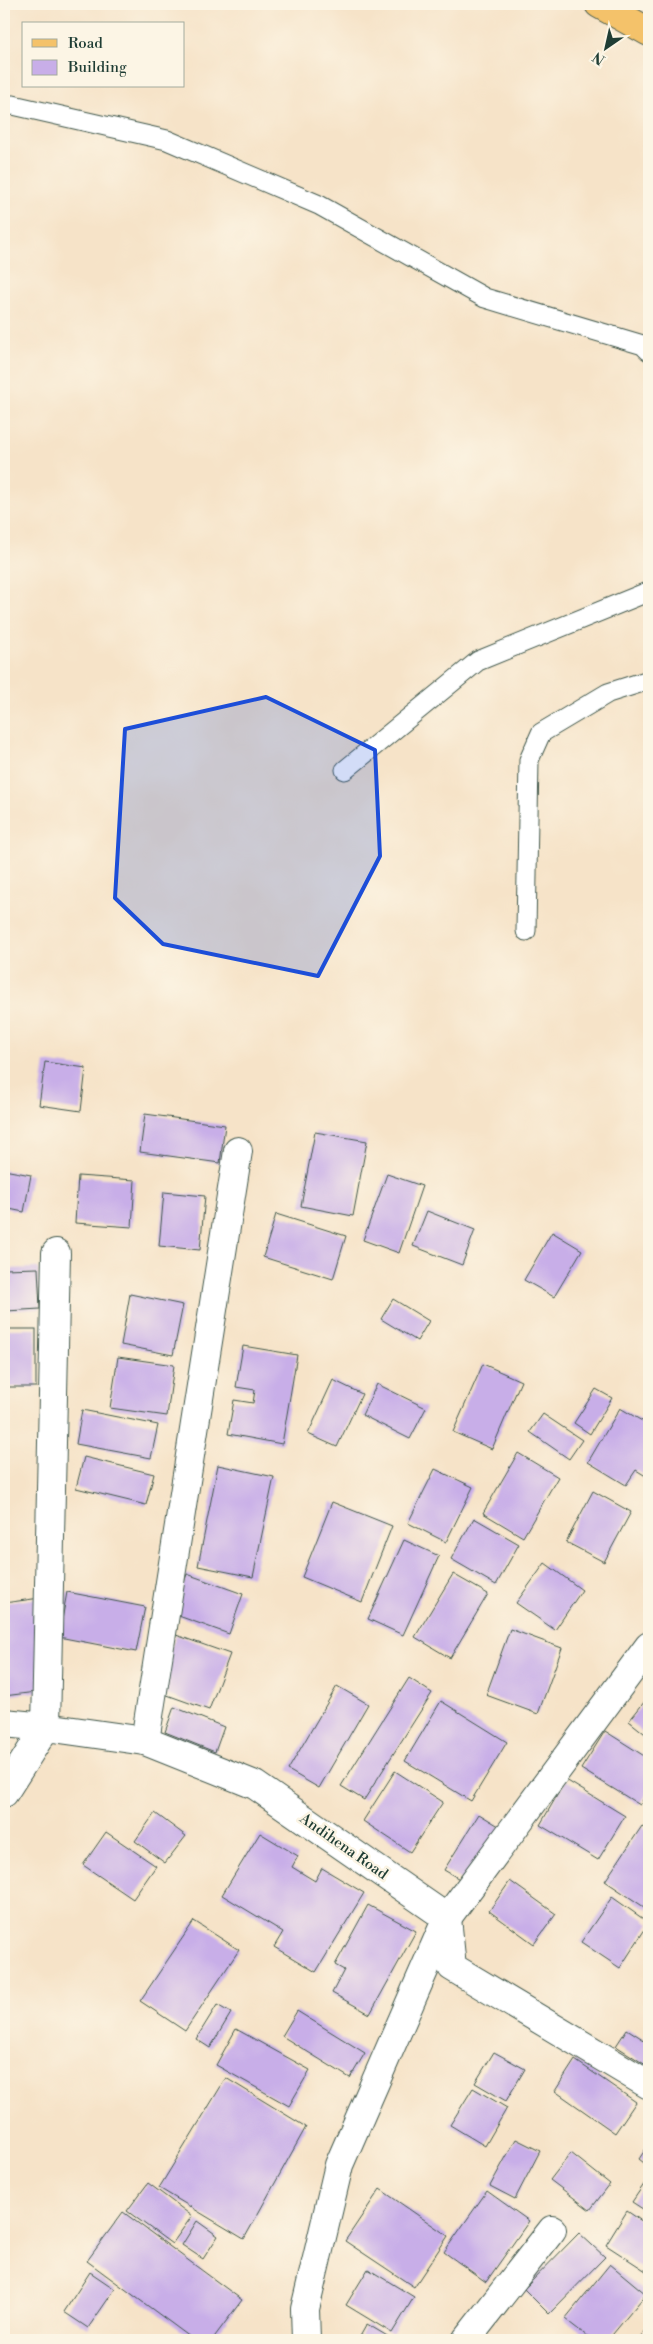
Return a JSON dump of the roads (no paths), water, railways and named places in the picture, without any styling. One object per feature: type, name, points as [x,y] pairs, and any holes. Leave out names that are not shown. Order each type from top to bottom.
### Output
[{"type":"main road","points":[[599,4],[649,32]]},
{"type":"street","points":[[145,1741],[238,1151]]},
{"type":"street","points":[[4,1793],[46,1727],[56,1253]]},
{"type":"street","points":[[306,2340],[305,2309],[339,2164],[447,1918],[649,1646]]},
{"type":"street","name":"Andihena Road","points":[[4,1723],[145,1741],[255,1784],[447,1918]]},
{"type":"street","points":[[447,1918],[452,1967],[649,2085]]},
{"type":"street","points":[[466,2340],[552,2230]]},
{"type":"lane","points":[[4,106],[13,105],[167,140],[319,205],[485,298],[643,344],[649,351]]},
{"type":"lane","points":[[344,770],[478,661],[645,592],[649,593]]},
{"type":"lane","points":[[526,931],[529,760],[540,733],[608,693],[649,680]]}]
